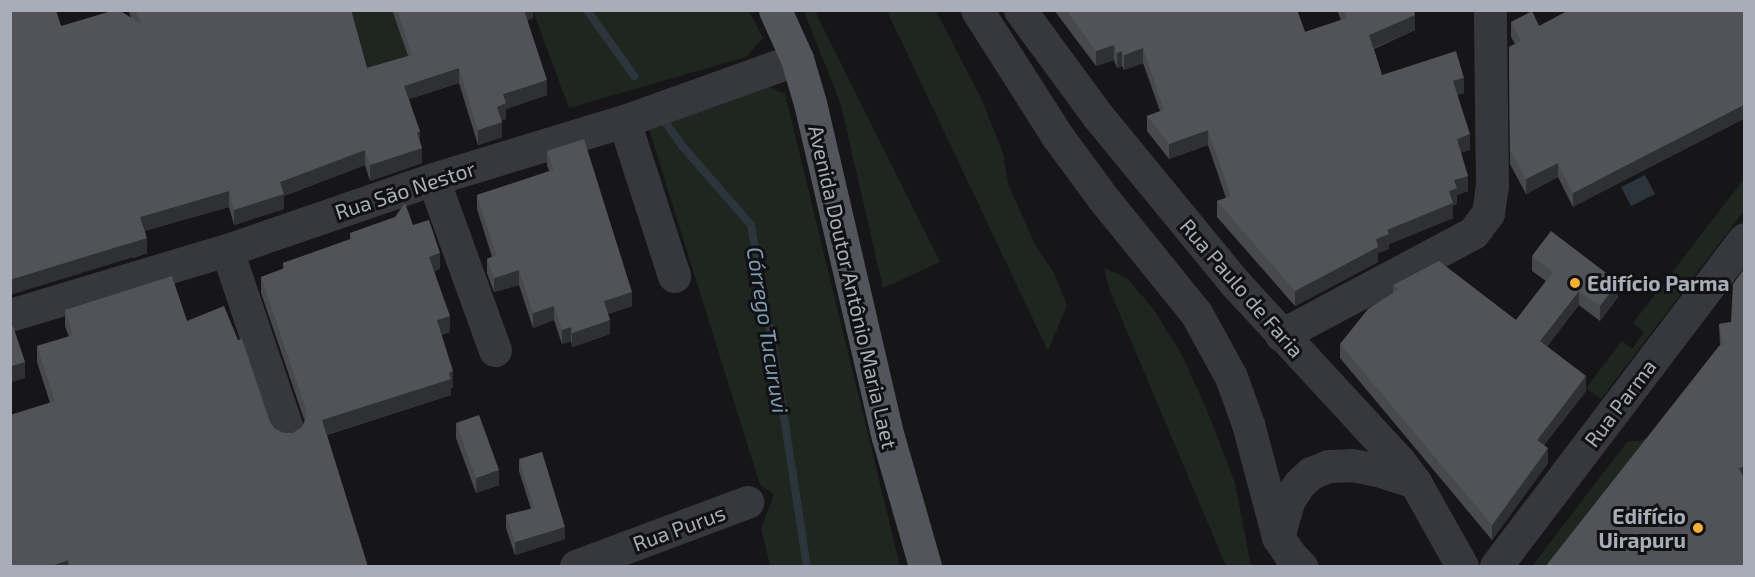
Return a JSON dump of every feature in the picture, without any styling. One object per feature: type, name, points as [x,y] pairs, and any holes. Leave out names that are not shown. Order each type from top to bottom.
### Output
[{"type":"main road","name":"Avenida Doutor Antônio Maria Laet","points":[[775,10],[797,59],[888,436],[925,567]]},
{"type":"street","points":[[977,10],[1058,137],[1102,197],[1196,313],[1231,377],[1238,396],[1248,424],[1278,537],[1301,567]]},
{"type":"street","name":"Rua Paulo de Faria","points":[[1020,10],[1097,115],[1281,335],[1381,439],[1415,482],[1462,567]]},
{"type":"street","points":[[1281,335],[1473,233],[1488,213],[1492,186],[1491,10]]},
{"type":"street","name":"Rua São Nestor","points":[[10,315],[227,250],[433,179],[624,121],[797,59]]},
{"type":"street","points":[[624,121],[674,276]]},
{"type":"street","points":[[433,179],[495,350]]},
{"type":"street","name":"Rua Parma","points":[[1496,567],[1744,239]]},
{"type":"street","points":[[227,250],[288,431]]},
{"type":"street","points":[[1278,537],[1288,501],[1299,484],[1311,473],[1328,466],[1352,465],[1369,468],[1415,482]]},
{"type":"street","name":"Rua Purus","points":[[576,567],[747,502]]},
{"type":"shaded area","points":[[350,11],[393,11],[412,70],[372,82]]},
{"type":"shaded area","points":[[533,11],[749,11],[763,38],[746,57],[569,108]]},
{"type":"shaded area","points":[[804,11],[815,11],[940,262],[883,288],[841,105]]},
{"type":"shaded area","points":[[887,11],[936,11],[982,100],[1003,153],[1008,184],[1035,244],[1054,273],[1067,305],[1048,351]]},
{"type":"shaded area","points":[[770,87],[785,94],[900,566],[770,566],[761,528],[774,494],[760,485],[648,126]]},
{"type":"shaded area","points":[[1645,175],[1655,194],[1631,206],[1621,187]]},
{"type":"shaded area","points":[[1744,179],[1744,211],[1601,399],[1586,388],[1622,341],[1632,349],[1644,332],[1633,323]]},
{"type":"shaded area","points":[[1104,268],[1127,278],[1154,310],[1182,355],[1206,408],[1235,483],[1250,562],[1255,566],[1226,566],[1110,291]]},
{"type":"shaded area","points":[[1663,437],[1561,566],[1532,566],[1627,442]]},
{"type":"building","points":[[10,10],[56,10],[61,26],[115,10],[119,10],[141,24],[135,10],[351,10],[367,68],[412,55],[397,10],[524,10],[547,80],[503,94],[506,103],[497,107],[502,122],[478,130],[459,68],[404,86],[420,131],[417,133],[422,148],[370,165],[365,150],[280,182],[284,194],[234,210],[229,191],[140,217],[147,238],[10,280]]},
{"type":"building","points":[[1066,10],[1297,10],[1305,32],[1347,18],[1344,10],[1414,10],[1415,15],[1369,35],[1382,75],[1456,51],[1464,78],[1453,81],[1470,134],[1457,139],[1468,176],[1454,180],[1457,188],[1449,191],[1453,203],[1387,230],[1389,234],[1376,239],[1378,247],[1295,291],[1217,201],[1231,196],[1208,130],[1169,144],[1147,116],[1164,110],[1143,48],[1124,55],[1122,51],[1117,53],[1114,45],[1096,51]]},
{"type":"building","points":[[1569,10],[1744,10],[1744,105],[1573,193],[1558,163],[1526,179],[1510,150],[1509,47],[1521,41],[1511,22],[1532,11],[1539,26]]},
{"type":"building","points":[[584,139],[632,292],[604,301],[610,320],[572,333],[571,327],[562,330],[554,306],[533,313],[519,270],[494,278],[487,259],[496,255],[477,195],[554,170],[547,151]]},
{"type":"building","points":[[405,203],[413,225],[429,220],[440,253],[429,257],[450,316],[437,320],[453,371],[449,373],[451,379],[322,420],[368,567],[70,567],[68,560],[49,567],[10,567],[10,415],[55,401],[37,346],[73,335],[65,310],[172,276],[187,321],[224,306],[238,340],[242,339],[270,422],[275,429],[284,433],[293,433],[302,427],[306,418],[306,409],[261,277],[285,268],[283,263],[352,239],[350,233],[395,217]]},
{"type":"building","points":[[1551,231],[1618,282],[1600,306],[1579,291],[1540,341],[1586,376],[1537,440],[1548,448],[1492,525],[1340,344],[1368,309],[1399,289],[1393,285],[1439,261],[1516,320],[1553,272],[1532,256]]},
{"type":"building","points":[[1744,269],[1744,467],[1739,468],[1744,479],[1744,567],[1545,567],[1719,346],[1723,345],[1719,324],[1731,322],[1733,284]]},
{"type":"building","points":[[13,326],[25,362],[10,367],[10,327]]},
{"type":"building","points":[[479,415],[499,470],[476,478],[456,423]]},
{"type":"building","points":[[542,452],[565,527],[515,542],[506,515],[534,508],[519,459]]},
{"type":"waterway","name":"Córrego Tucuruvi","points":[[587,10],[634,76]]},
{"type":"waterway","name":"Córrego Tucuruvi","points":[[665,122],[683,147],[751,225],[777,371],[807,566]]},
{"type":"place","name":"Edifício Parma","points":[[1575,283]]},
{"type":"place","name":"Edifício Uirapuru","points":[[1698,528]]}]
